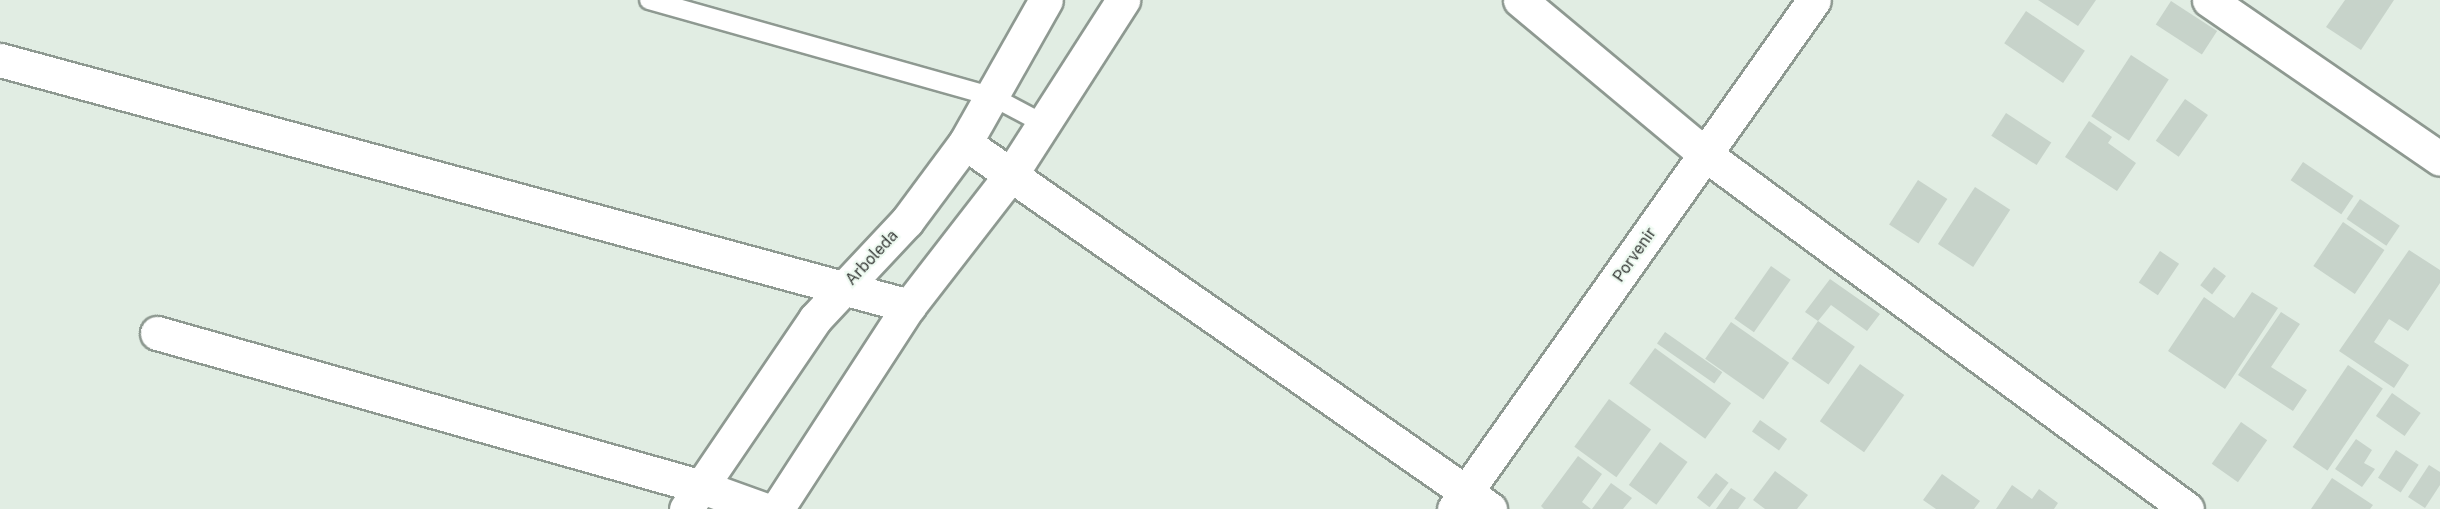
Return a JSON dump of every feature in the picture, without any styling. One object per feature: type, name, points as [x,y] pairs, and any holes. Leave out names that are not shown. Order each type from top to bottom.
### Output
[{"type":"street","name":"Arboleda","points":[[694,498],[815,319],[907,221],[965,143],[1046,0]]},
{"type":"street","points":[[777,509],[909,306],[1012,173],[1123,0]]},
{"type":"street","points":[[1520,0],[1706,154],[2187,509]]},
{"type":"street","name":"Porvenir","points":[[1470,503],[1706,154],[1814,0]]},
{"type":"street","points":[[2209,0],[2440,159]]},
{"type":"street","points":[[0,60],[909,306]]},
{"type":"street","points":[[965,143],[1012,173],[1470,503]]},
{"type":"street","points":[[157,333],[694,498],[763,509]]},
{"type":"lane","points":[[649,0],[993,97],[1044,124]]},
{"type":"building","points":[[2038,0],[2096,0],[2078,26]]},
{"type":"building","points":[[2345,0],[2394,0],[2361,50],[2326,27]]},
{"type":"building","points":[[2171,1],[2217,31],[2202,54],[2156,24]]},
{"type":"building","points":[[2026,11],[2085,51],[2063,83],[2004,43]]},
{"type":"building","points":[[2131,55],[2169,80],[2129,141],[2091,116]]},
{"type":"building","points":[[2185,99],[2208,115],[2179,157],[2156,141]]},
{"type":"building","points":[[2006,113],[2051,142],[2037,165],[1991,136]]},
{"type":"building","points":[[2089,121],[2112,137],[2108,143],[2136,163],[2117,191],[2065,157]]},
{"type":"building","points":[[2303,162],[2354,196],[2341,214],[2291,180]]},
{"type":"building","points":[[1918,180],[1947,199],[1918,244],[1889,224]]},
{"type":"building","points":[[1975,187],[2010,210],[1973,267],[1938,244]]},
{"type":"building","points":[[2360,199],[2400,226],[2386,246],[2347,219]]},
{"type":"building","points":[[2343,222],[2384,250],[2355,294],[2313,266]]},
{"type":"building","points":[[2409,250],[2440,270],[2440,283],[2408,331],[2389,319],[2374,342],[2409,365],[2394,388],[2339,351]]},
{"type":"building","points":[[2160,251],[2179,264],[2158,295],[2139,283]]},
{"type":"building","points":[[1771,266],[1791,280],[1754,332],[1734,318]]},
{"type":"building","points":[[2214,267],[2226,276],[2212,294],[2200,285]]},
{"type":"building","points":[[1830,279],[1880,314],[1867,331],[1831,305],[1818,321],[1805,312]]},
{"type":"building","points":[[2252,292],[2278,308],[2225,389],[2168,351],[2204,297],[2234,318]]},
{"type":"building","points":[[2281,312],[2300,324],[2271,367],[2307,390],[2293,411],[2238,375]]},
{"type":"building","points":[[1818,321],[1855,347],[1828,384],[1792,359]]},
{"type":"building","points":[[1731,322],[1789,363],[1763,400],[1705,359]]},
{"type":"building","points":[[1665,332],[1722,372],[1714,384],[1657,343]]},
{"type":"building","points":[[1655,348],[1731,403],[1705,439],[1629,384]]},
{"type":"building","points":[[1860,364],[1904,395],[1864,452],[1820,421]]},
{"type":"building","points":[[2348,365],[2383,388],[2327,471],[2293,447]]},
{"type":"building","points":[[2392,393],[2421,413],[2405,436],[2376,416]]},
{"type":"building","points":[[1609,399],[1651,430],[1616,477],[1574,447]]},
{"type":"building","points":[[1760,420],[1787,439],[1779,450],[1752,431]]},
{"type":"building","points":[[2241,422],[2267,440],[2238,482],[2212,464]]},
{"type":"building","points":[[2356,439],[2372,450],[2364,463],[2375,469],[2362,487],[2335,469]]},
{"type":"building","points":[[1660,442],[1688,462],[1656,505],[1629,485]]},
{"type":"building","points":[[2396,450],[2419,465],[2401,492],[2378,478]]},
{"type":"building","points":[[1578,456],[1602,474],[1582,502],[1591,509],[1544,509],[1541,506]]},
{"type":"building","points":[[2429,465],[2440,472],[2440,485],[2425,508],[2408,497]]},
{"type":"building","points":[[1775,471],[1808,495],[1797,509],[1765,509],[1753,500]]},
{"type":"building","points":[[1716,473],[1729,483],[1710,507],[1697,497]]},
{"type":"building","points":[[1942,474],[1980,501],[1974,509],[1936,509],[1923,500]]},
{"type":"building","points":[[2332,478],[2373,505],[2370,509],[2311,509]]},
{"type":"building","points":[[1611,483],[1632,498],[1623,509],[1592,509]]},
{"type":"building","points":[[2012,485],[2032,499],[2039,489],[2058,503],[2054,509],[1996,509]]},
{"type":"building","points":[[1731,488],[1746,498],[1738,509],[1716,509]]}]
